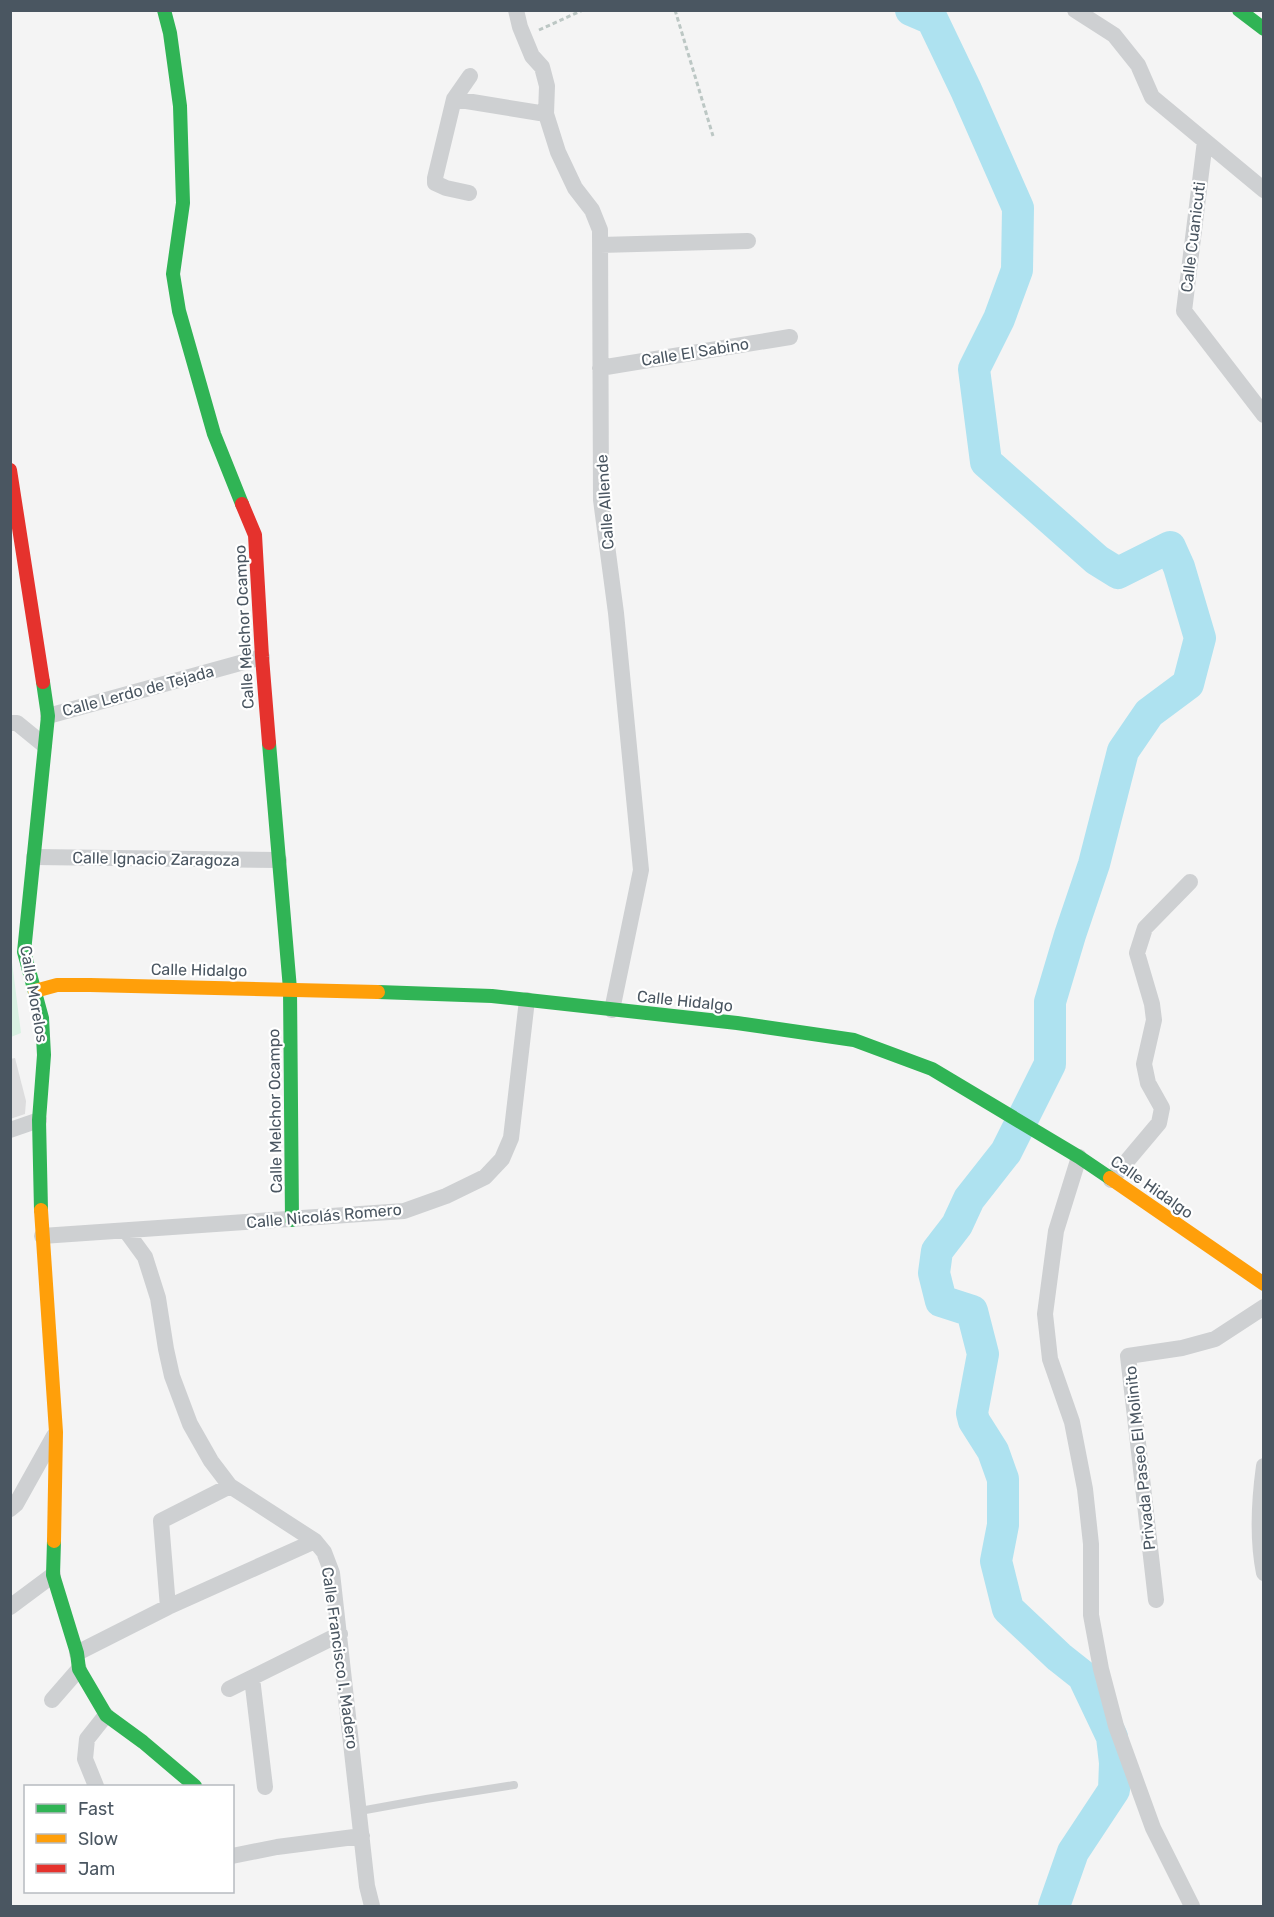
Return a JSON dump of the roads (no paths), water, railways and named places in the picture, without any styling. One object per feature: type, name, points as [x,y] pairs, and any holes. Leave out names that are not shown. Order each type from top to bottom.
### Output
[{"type":"street","name":"Calle Melchor Ocampo","points":[[164,10],[170,33],[180,106],[183,203],[172,274],[178,311],[214,434],[255,535],[262,657],[290,988],[292,1220]]},
{"type":"street","name":"Calle Allende","points":[[516,10],[532,56],[542,67],[547,86],[546,114],[558,152],[575,188],[592,210],[600,230],[601,500],[616,613],[641,870],[612,1010]]},
{"type":"street","points":[[1075,10],[1114,35],[1138,65],[1152,96],[1263,190]]},
{"type":"street","points":[[1239,10],[1263,29]]},
{"type":"street","points":[[469,193],[435,183],[435,178],[454,99],[470,76]]},
{"type":"street","points":[[454,99],[546,114]]},
{"type":"street","name":"Calle Cuanicuti","points":[[1205,141],[1184,311],[1258,395],[1263,415]]},
{"type":"street","points":[[600,245],[748,242]]},
{"type":"street","name":"Calle El Sabino","points":[[600,368],[790,337]]},
{"type":"street","name":"Calle Morelos","points":[[10,470],[48,716],[24,952],[42,1018],[44,1055],[39,1120],[42,1236],[56,1432],[53,1575],[78,1661],[106,1715]]},
{"type":"street","name":"Calle Lerdo de Tejada","points":[[48,716],[262,657]]},
{"type":"street","points":[[10,723],[17,723],[44,745]]},
{"type":"street","name":"Calle Ignacio Zaragoza","points":[[34,857],[279,860]]},
{"type":"street","points":[[1112,1180],[1159,1123],[1162,1108],[1148,1083],[1144,1064],[1154,1020],[1152,1004],[1137,953],[1145,928],[1190,882]]},
{"type":"street","name":"Calle Hidalgo","points":[[35,991],[57,985],[290,988],[492,996],[737,1023],[854,1040],[932,1069],[1076,1156],[1263,1284]]},
{"type":"street","name":"Calle Nicolás Romero","points":[[42,1236],[404,1211],[446,1196],[485,1177],[502,1159],[511,1138],[527,1000]]},
{"type":"street","points":[[10,1130],[39,1120]]},
{"type":"street","points":[[1076,1156],[1056,1231],[1046,1314],[1050,1359],[1072,1422],[1084,1488],[1091,1544],[1091,1615],[1101,1669],[1116,1726],[1153,1828],[1192,1906]]},
{"type":"street","name":"Calle Francisco I. Madero","points":[[126,1231],[146,1257],[158,1298],[172,1377],[190,1424],[211,1461],[230,1486],[315,1541],[324,1552],[332,1573],[367,1886],[372,1906]]},
{"type":"street","name":"Privada Paseo El Molinito","points":[[1156,1600],[1128,1356],[1182,1348],[1215,1339],[1263,1307]]},
{"type":"street","points":[[10,1509],[16,1504],[56,1432]]},
{"type":"street","points":[[1263,1466],[1259,1501],[1263,1573]]},
{"type":"street","points":[[168,1607],[161,1521],[230,1486]]},
{"type":"street","points":[[52,1700],[78,1661],[168,1607],[315,1541]]},
{"type":"street","points":[[10,1606],[53,1575]]},
{"type":"street","points":[[229,1689],[340,1634]]},
{"type":"street","points":[[252,1678],[265,1787]]},
{"type":"street","points":[[96,1785],[85,1759],[87,1739],[106,1715],[143,1742],[194,1785]]},
{"type":"street","points":[[234,1852],[362,1836]]},
{"type":"lane","points":[[360,1811],[514,1785]]},
{"type":"waterway","points":[[911,10],[932,19],[1018,208],[1017,270],[999,319],[974,369],[986,462],[1097,560],[1118,573],[1170,547],[1179,567],[1200,638],[1188,684],[1149,713],[1123,751],[1094,864],[1050,1002],[1050,1064],[1006,1152],[969,1199],[957,1225],[937,1251],[934,1273],[941,1301],[972,1311],[983,1354],[972,1413],[974,1421],[993,1451],[1003,1479],[1003,1525],[996,1561],[1008,1609],[1059,1657],[1083,1676],[1112,1737],[1115,1763],[1114,1790],[1073,1852],[1054,1906]]}]
